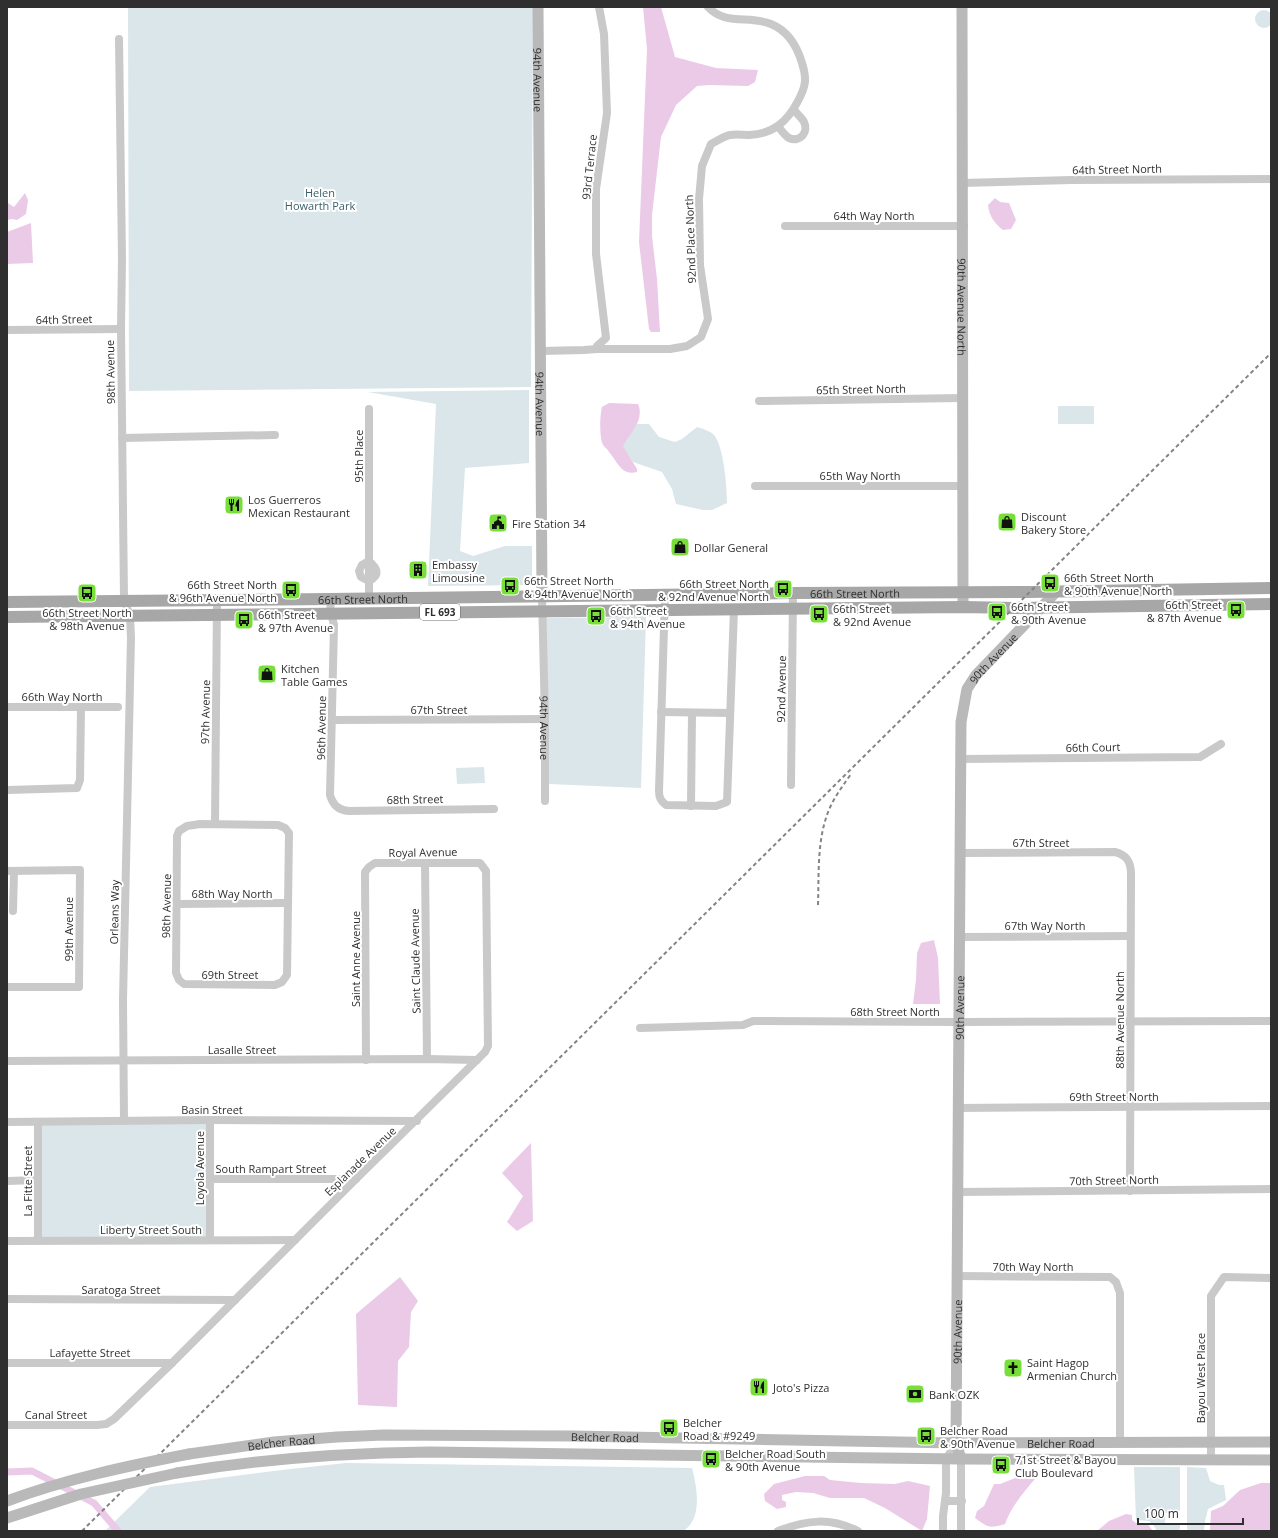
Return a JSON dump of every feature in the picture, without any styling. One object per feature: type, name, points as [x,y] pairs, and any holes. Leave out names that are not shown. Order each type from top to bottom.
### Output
[{"type":"main road","name":"94th Avenue","points":[[538,7],[542,596]]},
{"type":"main road","name":"90th Avenue North","points":[[962,7],[962,183],[964,226],[963,607]]},
{"type":"main road","name":"66th Street North","points":[[7,602],[793,593],[1029,592],[1271,588]]},
{"type":"main road","points":[[1176,590],[1176,605]]},
{"type":"main road","name":"90th Avenue","points":[[961,1459],[956,1443],[957,1108],[961,853],[961,722],[967,689],[981,670],[1043,608],[1057,591]]},
{"type":"main road","name":"66th Street North","points":[[7,617],[963,607],[1043,608],[1271,604]]},
{"type":"main road","name":"Belcher Road","points":[[7,1501],[123,1468],[188,1454],[274,1442],[337,1437],[384,1435],[740,1438],[956,1443],[1271,1442]]},
{"type":"main road","name":"Belcher Road","points":[[7,1518],[82,1494],[177,1473],[222,1465],[377,1453],[543,1453],[946,1459],[1271,1460]]},
{"type":"street","name":"93rd Terrace","points":[[597,349],[597,346],[606,338],[596,254],[596,189],[607,113],[604,41],[599,7]]},
{"type":"street","name":"92nd Place North","points":[[541,351],[670,349],[687,346],[701,337],[708,319],[700,265],[699,199],[702,166],[711,144],[729,135],[750,135],[769,131],[778,126],[784,122],[794,110],[805,88],[805,72],[798,49],[786,32],[757,20],[729,19],[714,14],[708,7]]},
{"type":"street","name":"98th Avenue","points":[[119,40],[122,259],[120,329],[124,600],[130,616],[130,703]]},
{"type":"street","points":[[778,126],[790,139],[797,139],[803,136],[806,130],[805,123],[794,110]]},
{"type":"street","name":"64th Street North","points":[[962,183],[1071,180],[1271,179]]},
{"type":"street","name":"64th Way North","points":[[785,226],[964,226]]},
{"type":"street","name":"64th Street","points":[[7,330],[120,329]]},
{"type":"street","name":"65th Street North","points":[[759,401],[963,398]]},
{"type":"street","name":"95th Place","points":[[369,409],[369,599]]},
{"type":"street","points":[[122,438],[275,435]]},
{"type":"street","name":"65th Way North","points":[[755,486],[964,486]]},
{"type":"street","name":"92nd Avenue","points":[[791,785],[793,593]]},
{"type":"street","points":[[664,595],[659,797],[666,805],[716,806],[727,802],[734,609]]},
{"type":"street","name":"94th Avenue","points":[[542,596],[545,801]]},
{"type":"street","name":"96th Avenue","points":[[330,599],[331,614],[334,625],[333,720],[330,795],[332,802],[337,807]]},
{"type":"street","name":"97th Avenue","points":[[215,824],[217,600]]},
{"type":"street","name":"Orleans Way","points":[[124,1121],[123,1061],[130,703]]},
{"type":"street","name":"66th Way North","points":[[7,707],[118,707]]},
{"type":"street","points":[[7,790],[77,788],[80,780],[81,707]]},
{"type":"street","points":[[661,712],[730,713]]},
{"type":"street","points":[[691,806],[692,713]]},
{"type":"street","name":"67th Street","points":[[333,720],[545,719]]},
{"type":"street","name":"66th Court","points":[[961,759],[1200,757],[1221,744]]},
{"type":"street","name":"68th Street","points":[[337,807],[349,811],[494,810]]},
{"type":"street","points":[[215,824],[278,825],[285,828],[289,833],[287,903]]},
{"type":"street","name":"98th Avenue","points":[[179,980],[176,973],[177,841],[179,831],[187,826],[215,824]]},
{"type":"street","name":"67th Street","points":[[961,853],[1115,852],[1121,854]]},
{"type":"street","name":"88th Avenue North","points":[[1121,854],[1128,859],[1131,865],[1130,1191]]},
{"type":"street","name":"Royal Avenue","points":[[375,863],[472,862]]},
{"type":"street","name":"Esplanade Avenue","points":[[106,1424],[114,1419],[172,1363],[485,1052],[488,1046],[486,871],[480,863],[472,862]]},
{"type":"street","name":"Saint Anne Avenue","points":[[366,1060],[365,872],[369,866],[375,863]]},
{"type":"street","name":"Saint Claude Avenue","points":[[425,863],[427,1059]]},
{"type":"street","name":"99th Avenue","points":[[7,987],[79,987],[80,870],[11,871]]},
{"type":"street","points":[[11,871],[13,911]]},
{"type":"street","name":"68th Way North","points":[[177,904],[287,903]]},
{"type":"street","name":"69th Street","points":[[179,980],[184,984],[275,985],[282,982],[287,975],[287,903]]},
{"type":"street","name":"67th Way North","points":[[959,937],[1130,936]]},
{"type":"street","name":"68th Street North","points":[[640,1028],[743,1025],[752,1021],[1271,1021]]},
{"type":"street","name":"Lasalle Street","points":[[7,1061],[477,1060]]},
{"type":"street","name":"69th Street North","points":[[957,1108],[1271,1106]]},
{"type":"street","name":"Basin Street","points":[[7,1122],[210,1120],[417,1121]]},
{"type":"street","name":"Loyola Avenue","points":[[210,1120],[210,1239]]},
{"type":"street","name":"La Fitte Street","points":[[38,1122],[38,1240]]},
{"type":"street","name":"South Rampart Street","points":[[209,1179],[356,1179]]},
{"type":"street","points":[[7,1181],[38,1180]]},
{"type":"street","name":"70th Street North","points":[[957,1192],[1271,1189]]},
{"type":"street","name":"Liberty Street South","points":[[7,1241],[210,1239],[295,1240]]},
{"type":"street","name":"70th Way North","points":[[957,1276],[1110,1277],[1116,1282],[1120,1293],[1120,1443]]},
{"type":"street","name":"Bayou West Place","points":[[1211,1460],[1211,1296],[1224,1277],[1271,1278]]},
{"type":"street","name":"Saratoga Street","points":[[7,1299],[235,1300]]},
{"type":"street","name":"Lafayette Street","points":[[7,1362],[172,1363]]},
{"type":"street","name":"Canal Street","points":[[7,1425],[106,1424]]},
{"type":"street","points":[[943,1531],[942,1516],[945,1501],[946,1459],[956,1443]]},
{"type":"street","points":[[961,1459],[961,1531]]},
{"type":"street","points":[[945,1501],[962,1501]]},
{"type":"street","points":[[778,1531],[811,1521],[829,1522],[847,1526],[858,1531]]},
{"type":"green space","name":"Helen Howarth Park","points":[[128,7],[533,7],[531,387],[129,391]]},
{"type":"green space","points":[[1264,10],[1270,13],[1273,19],[1270,25],[1264,28],[1258,25],[1255,19],[1258,13]]},
{"type":"green space","points":[[529,390],[529,463],[465,468],[460,551],[473,556],[505,546],[532,546],[532,585],[428,586],[436,404],[368,392]]},
{"type":"green space","points":[[1058,406],[1094,406],[1094,424],[1058,424]]},
{"type":"green space","points":[[637,424],[649,424],[659,437],[675,442],[682,439],[697,427],[714,435],[723,458],[726,478],[727,503],[712,510],[703,510],[676,504],[672,489],[662,472],[633,462],[622,446]]},
{"type":"green space","points":[[646,617],[641,788],[549,784],[546,618]]},
{"type":"green space","points":[[484,767],[485,783],[457,784],[456,768]]},
{"type":"green space","points":[[213,1119],[212,1237],[35,1242],[36,1120]]},
{"type":"green space","points":[[346,1463],[692,1468],[697,1493],[696,1511],[694,1519],[683,1531],[105,1531],[150,1487]]},
{"type":"green space","points":[[1134,1467],[1180,1467],[1180,1510],[1178,1512],[1165,1513],[1165,1524],[1178,1524],[1180,1525],[1180,1529],[1177,1531],[1157,1531],[1149,1521],[1136,1520]]},
{"type":"green space","points":[[1187,1467],[1206,1468],[1210,1481],[1219,1485],[1224,1485],[1226,1500],[1208,1509],[1204,1531],[1190,1531],[1187,1529]]},
{"type":"shaded area","points":[[643,7],[661,7],[675,57],[716,68],[758,70],[755,82],[748,86],[697,86],[676,105],[661,137],[652,215],[652,236],[657,279],[660,332],[651,332],[649,329],[639,242],[647,49]]},
{"type":"shaded area","points":[[25,193],[28,200],[26,214],[17,220],[7,220],[7,199],[8,203],[14,207]]},
{"type":"shaded area","points":[[995,198],[1000,202],[1009,203],[1016,220],[1011,229],[1003,230],[997,225],[991,216],[988,205]]},
{"type":"shaded area","points":[[31,223],[33,263],[7,264],[7,232]]},
{"type":"shaded area","points":[[609,403],[638,404],[640,415],[638,421],[623,446],[637,469],[637,472],[632,473],[623,470],[603,445],[600,432],[601,411],[602,407]]},
{"type":"shaded area","points":[[934,940],[938,958],[940,1004],[913,1004],[917,953],[921,943]]},
{"type":"shaded area","points":[[531,1143],[533,1221],[517,1231],[507,1222],[523,1196],[502,1173]]},
{"type":"shaded area","points":[[400,1277],[418,1301],[411,1312],[409,1347],[398,1361],[397,1407],[358,1405],[356,1314]]},
{"type":"shaded area","points":[[1026,1474],[1035,1479],[1014,1506],[1005,1524],[992,1527],[975,1518],[977,1511],[984,1506],[994,1484],[1000,1484]]},
{"type":"shaded area","points":[[805,1476],[824,1476],[830,1480],[861,1483],[895,1484],[908,1481],[930,1486],[927,1519],[922,1531],[885,1508],[864,1498],[830,1498],[813,1493],[796,1492],[782,1495],[782,1500],[786,1502],[786,1507],[777,1509],[765,1501],[764,1494],[774,1484]]},
{"type":"shaded area","points":[[1261,1483],[1271,1483],[1271,1531],[1210,1531],[1211,1511],[1223,1506],[1240,1490]]},
{"type":"shaded area","points":[[1126,1514],[1132,1515],[1132,1520],[1136,1523],[1147,1523],[1153,1531],[1097,1531],[1109,1521]]},
{"type":"waterway","points":[[7,1472],[32,1471],[94,1503],[118,1531]]},
{"type":"railway","points":[[82,1531],[1271,353]]},
{"type":"railway","points":[[818,905],[819,859],[824,826],[832,804],[851,774]]},
{"type":"place","name":"Los Guerreros Mexican Restaurant","points":[[234,505]]},
{"type":"place","name":"Discount Bakery Store","points":[[1007,522]]},
{"type":"place","name":"Fire Station 34","points":[[498,523]]},
{"type":"place","name":"Dollar General","points":[[680,547]]},
{"type":"place","name":"Embassy Limousine","points":[[418,570]]},
{"type":"place","name":"66th Street North & 90th Avenue North","points":[[1050,583]]},
{"type":"place","name":"66th Street North & 94th Avenue North","points":[[510,586]]},
{"type":"place","name":"66th Street North & 92nd Avenue North","points":[[783,589]]},
{"type":"place","name":"66th Street North & 96th Avenue North","points":[[291,590]]},
{"type":"place","name":"66th Street North & 98th Avenue","points":[[87,593]]},
{"type":"place","name":"66th Street & 87th Avenue","points":[[1236,610]]},
{"type":"place","name":"66th Street & 90th Avenue","points":[[997,612]]},
{"type":"place","name":"66th Street & 92nd Avenue","points":[[819,614]]},
{"type":"place","name":"66th Street & 94th Avenue","points":[[596,616]]},
{"type":"place","name":"66th Street & 97th Avenue","points":[[244,620]]},
{"type":"place","name":"Kitchen Table Games","points":[[267,674]]},
{"type":"place","name":"Saint Hagop Armenian Church","points":[[1013,1368]]},
{"type":"place","name":"Joto's Pizza","points":[[759,1387]]},
{"type":"place","name":"Bank OZK","points":[[915,1394]]},
{"type":"place","name":"Belcher Road & #9249","points":[[669,1428]]},
{"type":"place","name":"Belcher Road & 90th Avenue","points":[[926,1436]]},
{"type":"place","name":"Belcher Road South & 90th Avenue","points":[[711,1459]]},
{"type":"place","name":"71st Street & Bayou Club Boulevard","points":[[1001,1465]]}]
